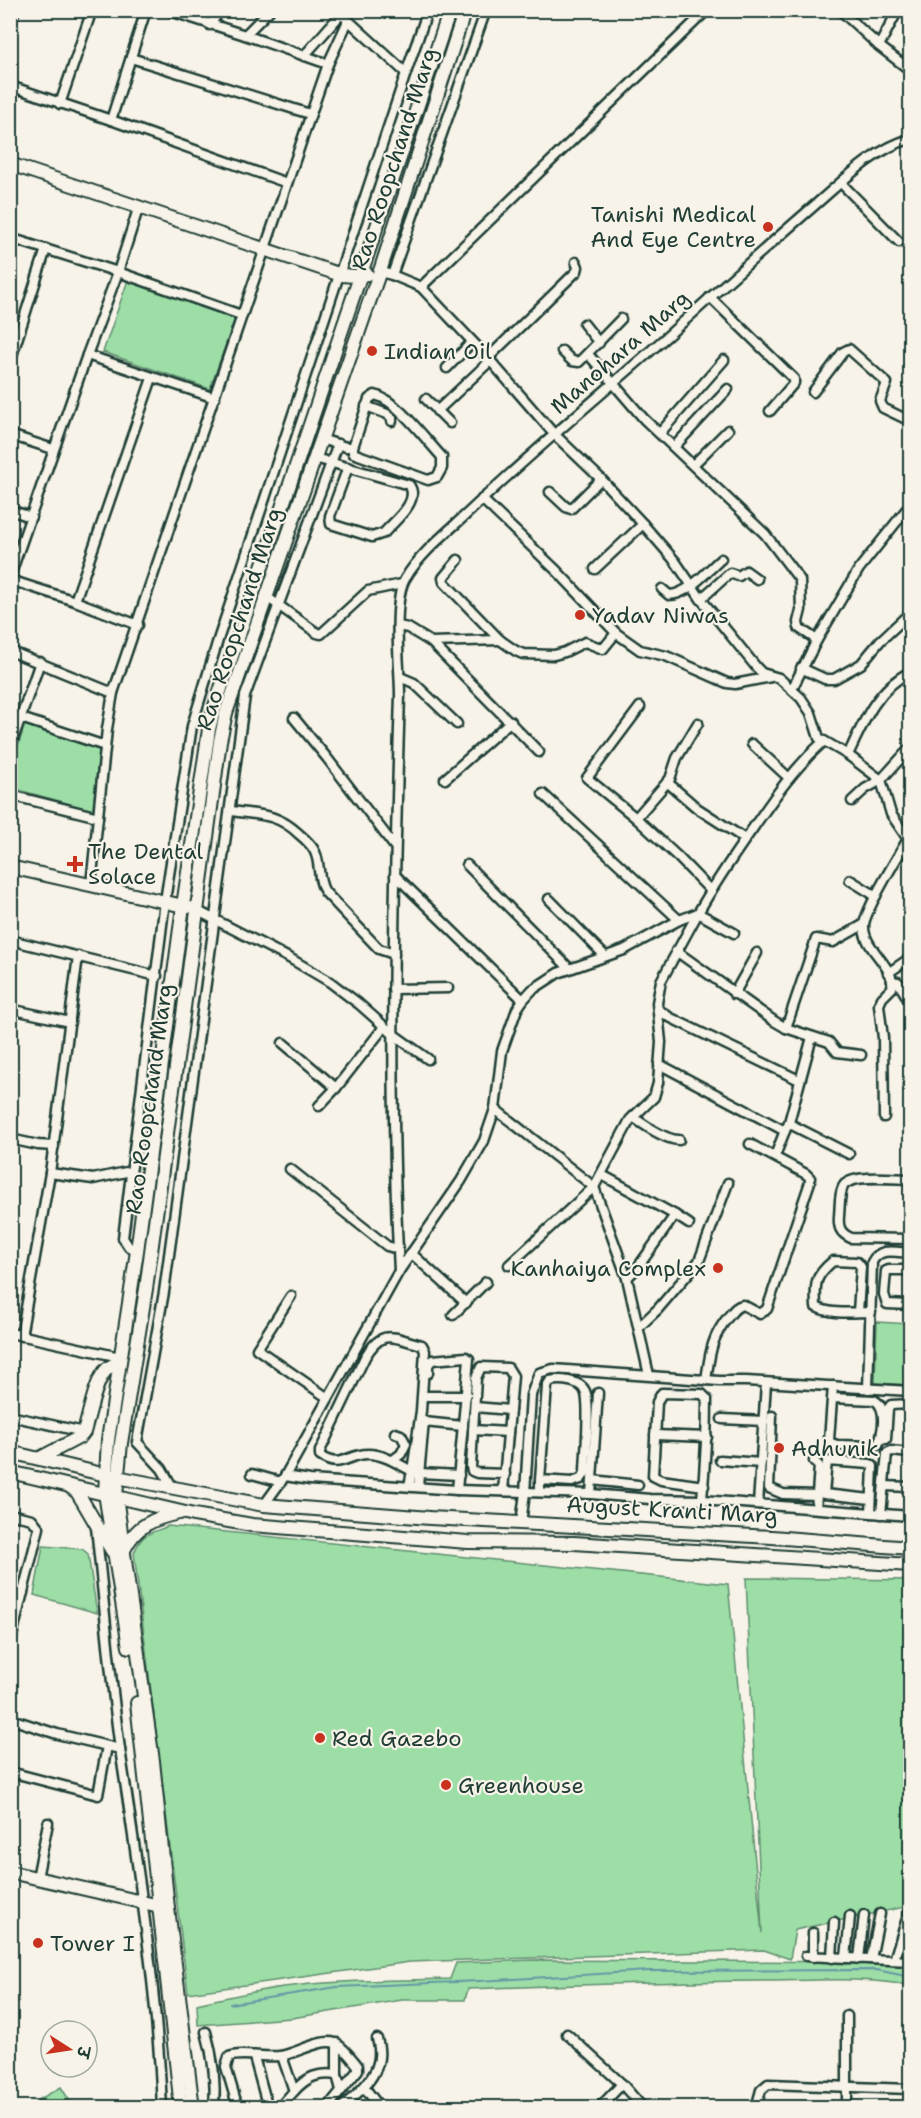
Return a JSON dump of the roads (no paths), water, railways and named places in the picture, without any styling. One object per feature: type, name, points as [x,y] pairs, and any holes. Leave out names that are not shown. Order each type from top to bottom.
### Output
[{"type":"main road","name":"Rao Roopchand Marg","points":[[112,1476],[108,1440],[137,1251],[209,729],[450,10]]},
{"type":"main road","name":"Rao Roopchand Marg","points":[[112,1476],[126,1410],[146,1289],[196,910],[226,713],[321,439],[386,273],[465,10]]},
{"type":"main road","points":[[10,164],[341,275],[386,273]]},
{"type":"main road","points":[[10,867],[196,910]]},
{"type":"main road","points":[[40,1458],[74,1441],[84,1432],[99,1383],[108,1368],[119,1360]]},
{"type":"main road","name":"August Kranti Marg","points":[[10,1452],[112,1476],[264,1505],[430,1518],[727,1534],[910,1548]]},
{"type":"main road","name":"August Kranti Marg","points":[[10,1472],[183,1512],[252,1525],[468,1542],[574,1544],[910,1565]]},
{"type":"main road","points":[[112,1476],[110,1494],[120,1554],[163,1907],[193,2108]]},
{"type":"main road","points":[[67,1485],[77,1492],[95,1524],[120,1554]]},
{"type":"main road","points":[[120,1554],[135,1532],[148,1522],[183,1512]]},
{"type":"main road","points":[[428,1539],[430,1518]]},
{"type":"main road","points":[[468,1542],[471,1519]]},
{"type":"main road","points":[[725,1554],[727,1534]]},
{"type":"main road","points":[[10,1872],[163,1907]]},
{"type":"main road","points":[[163,1907],[181,2108]]},
{"type":"street","points":[[10,24],[15,10]]},
{"type":"street","points":[[60,104],[92,10]]},
{"type":"street","points":[[111,120],[146,10]]},
{"type":"street","points":[[167,10],[328,64]]},
{"type":"street","points":[[210,24],[220,10]]},
{"type":"street","points":[[245,35],[270,10]]},
{"type":"street","points":[[137,1251],[129,1247],[123,1238],[165,902],[192,726],[428,10]]},
{"type":"street","points":[[486,10],[386,273],[421,287],[489,359],[554,434],[643,524],[675,561],[701,598],[757,668],[762,673],[774,676],[792,689],[807,706],[817,735],[823,742],[848,755],[881,780],[891,814],[909,840],[876,896],[863,925],[833,942],[816,939],[786,1028]]},
{"type":"street","points":[[421,287],[707,10]]},
{"type":"street","points":[[840,10],[879,46],[910,70]]},
{"type":"street","points":[[879,46],[898,10]]},
{"type":"street","points":[[304,56],[342,15]]},
{"type":"street","points":[[342,15],[406,73]]},
{"type":"street","points":[[91,885],[106,729],[113,693],[328,64],[342,15]]},
{"type":"street","points":[[131,58],[310,114]]},
{"type":"street","points":[[10,86],[287,183]]},
{"type":"street","name":"Manohara Marg","points":[[399,1271],[393,989],[400,677],[398,626],[402,584],[419,559],[554,434],[615,384],[710,297],[841,183],[871,160],[910,139]]},
{"type":"street","points":[[841,183],[899,242]]},
{"type":"street","points":[[138,625],[10,578],[139,206]]},
{"type":"street","points":[[10,238],[118,272],[241,315]]},
{"type":"street","points":[[10,362],[46,249]]},
{"type":"street","points":[[437,411],[577,271],[576,262]]},
{"type":"street","points":[[710,297],[794,379],[794,383],[770,411]]},
{"type":"street","points":[[562,351],[575,363],[588,354],[621,319]]},
{"type":"street","points":[[584,324],[599,343]]},
{"type":"street","points":[[447,368],[472,342]]},
{"type":"street","points":[[813,392],[843,352],[849,349],[887,384],[880,401],[883,408],[910,421]]},
{"type":"street","points":[[588,354],[644,419],[765,534],[800,580],[801,610],[798,625],[817,640]]},
{"type":"street","points":[[87,355],[214,398]]},
{"type":"street","points":[[660,433],[724,360]]},
{"type":"street","points":[[75,601],[152,378]]},
{"type":"street","points":[[674,447],[728,389]]},
{"type":"street","points":[[375,395],[393,406],[442,457],[442,468],[437,477],[428,480],[353,453],[353,447],[366,406],[369,399],[375,395]]},
{"type":"street","points":[[426,399],[450,423]]},
{"type":"street","points":[[366,406],[391,416],[392,421]]},
{"type":"street","points":[[693,465],[728,430]]},
{"type":"street","points":[[10,435],[53,450]]},
{"type":"street","points":[[321,439],[353,447]]},
{"type":"street","points":[[173,1488],[162,1469],[136,1442],[164,1292],[245,696],[338,444]]},
{"type":"street","points":[[315,458],[348,467],[409,485],[413,490],[411,502],[379,536],[372,537],[330,524],[330,516],[348,467]]},
{"type":"street","points":[[550,492],[571,509],[601,479]]},
{"type":"street","points":[[483,500],[557,571],[616,633],[640,650],[666,656],[727,683],[735,684],[774,676]]},
{"type":"street","points":[[792,689],[801,668],[859,569],[910,505]]},
{"type":"street","points":[[10,510],[31,517]]},
{"type":"street","points":[[595,569],[643,524]]},
{"type":"street","points":[[662,589],[672,595],[692,584],[721,559]]},
{"type":"street","points":[[458,560],[443,579],[444,582],[512,650],[523,654],[554,655],[585,642],[603,649],[616,633]]},
{"type":"street","points":[[701,598],[730,573],[739,576],[746,571],[757,579]]},
{"type":"street","points":[[267,597],[321,634],[368,591],[402,584]]},
{"type":"street","points":[[801,668],[825,679],[834,679],[861,664],[880,641],[910,614]]},
{"type":"street","points":[[398,626],[408,628],[431,642],[539,752]]},
{"type":"street","points":[[431,642],[500,640]]},
{"type":"street","points":[[10,651],[113,693]]},
{"type":"street","points":[[10,748],[40,662]]},
{"type":"street","points":[[848,755],[874,704],[893,682],[910,672]]},
{"type":"street","points":[[400,677],[414,683],[457,724]]},
{"type":"street","points":[[640,707],[587,778],[636,818],[711,891]]},
{"type":"street","points":[[21,718],[105,746]]},
{"type":"street","points":[[294,718],[395,848]]},
{"type":"street","points":[[445,779],[511,721]]},
{"type":"street","points":[[636,818],[667,782],[677,758],[698,723]]},
{"type":"street","points":[[509,1264],[594,1186],[602,1175],[625,1128],[654,1097],[658,1083],[661,1042],[657,1003],[661,981],[711,891],[745,839],[789,778],[806,757],[823,742]]},
{"type":"street","points":[[752,744],[789,778]]},
{"type":"street","points":[[852,801],[858,794],[881,780],[910,749]]},
{"type":"street","points":[[667,782],[697,808],[745,839]]},
{"type":"street","points":[[543,794],[679,920]]},
{"type":"street","points":[[10,795],[98,817]]},
{"type":"street","points":[[231,811],[279,819],[289,824],[314,850],[319,866],[321,886],[325,892],[379,949],[394,954]]},
{"type":"street","points":[[467,866],[569,968]]},
{"type":"street","points":[[395,875],[523,1000]]},
{"type":"street","points":[[850,880],[876,896]]},
{"type":"street","points":[[549,899],[605,956]]},
{"type":"street","points":[[196,910],[291,958],[330,982],[384,1027],[428,1059]]},
{"type":"street","points":[[264,1505],[283,1479],[399,1271],[461,1181],[484,1140],[495,1109],[502,1051],[523,1000],[546,979],[569,968],[636,945],[679,920],[698,913],[734,933]]},
{"type":"street","points":[[863,925],[869,944],[890,977],[892,988],[882,998],[879,1005],[883,1038],[884,1117]]},
{"type":"street","points":[[10,940],[157,976]]},
{"type":"street","points":[[676,951],[734,994],[786,1028],[829,1042],[837,1052],[861,1055]]},
{"type":"street","points":[[734,994],[757,953]]},
{"type":"street","points":[[21,1336],[50,1173],[78,956]]},
{"type":"street","points":[[890,977],[910,958]]},
{"type":"street","points":[[890,977],[902,986],[910,1002]]},
{"type":"street","points":[[393,989],[448,988]]},
{"type":"street","points":[[10,1009],[70,1022]]},
{"type":"street","points":[[658,1009],[669,1017],[799,1080]]},
{"type":"street","points":[[319,1106],[384,1027]]},
{"type":"street","points":[[775,1156],[786,1128],[812,1037]]},
{"type":"street","points":[[283,1043],[336,1088]]},
{"type":"street","points":[[659,1064],[786,1128],[794,1125],[849,1154]]},
{"type":"street","points":[[495,1109],[594,1186],[627,1278],[649,1375]]},
{"type":"street","points":[[633,1117],[642,1125],[672,1140],[679,1140]]},
{"type":"street","points":[[10,1139],[54,1146]]},
{"type":"street","points":[[705,1380],[714,1338],[736,1307],[743,1305],[760,1314],[767,1309],[809,1187],[810,1178],[806,1174],[750,1144]]},
{"type":"street","points":[[290,1169],[387,1246],[398,1249]]},
{"type":"street","points":[[50,1173],[93,1179],[131,1171]]},
{"type":"street","points":[[602,1175],[689,1224]]},
{"type":"street","points":[[910,1179],[857,1179],[845,1184],[842,1189],[839,1222],[840,1231],[851,1238],[910,1239]]},
{"type":"street","points":[[639,1327],[658,1309],[699,1261],[728,1183]]},
{"type":"street","points":[[627,1278],[638,1268],[675,1215]]},
{"type":"street","points":[[868,1389],[872,1262],[876,1255],[882,1252],[910,1253]]},
{"type":"street","points":[[411,1253],[466,1303]]},
{"type":"street","points":[[858,1312],[861,1267],[857,1262],[833,1261],[818,1275],[815,1292],[816,1307],[823,1310],[858,1312],[871,1312]]},
{"type":"street","points":[[910,1270],[889,1269],[886,1271],[884,1301],[887,1304],[910,1305]]},
{"type":"street","points":[[453,1315],[486,1282]]},
{"type":"street","points":[[291,1296],[258,1349],[328,1398]]},
{"type":"street","points":[[10,1333],[119,1360]]},
{"type":"street","points":[[415,1472],[425,1351],[422,1345],[390,1337],[380,1338],[373,1343],[365,1357],[320,1451],[320,1456],[328,1462],[342,1462],[356,1455],[370,1454],[393,1460],[415,1472],[459,1475]]},
{"type":"street","points":[[413,1486],[424,1422],[428,1365],[432,1360],[466,1357],[469,1363],[457,1490]]},
{"type":"street","points":[[503,1491],[505,1474],[513,1376],[508,1368],[481,1367],[478,1370],[472,1471],[505,1474]]},
{"type":"street","points":[[521,1522],[531,1395],[539,1373],[553,1369],[910,1391]]},
{"type":"street","points":[[540,1480],[572,1482],[581,1479],[585,1473],[587,1401],[585,1390],[578,1383],[555,1380],[550,1381],[547,1386],[540,1480],[540,1492]]},
{"type":"street","points":[[766,1383],[769,1488],[783,1494],[817,1495]]},
{"type":"street","points":[[831,1398],[879,1402],[882,1407],[882,1416],[878,1444],[873,1446],[831,1443],[829,1440],[831,1398],[833,1386]]},
{"type":"street","points":[[591,1494],[598,1393]]},
{"type":"street","points":[[702,1500],[704,1486],[707,1437],[707,1399],[705,1396],[662,1393],[657,1402],[653,1476],[704,1486]]},
{"type":"street","points":[[427,1396],[466,1396]]},
{"type":"street","points":[[886,1439],[888,1409],[891,1405],[910,1404]]},
{"type":"street","points":[[475,1407],[510,1410]]},
{"type":"street","points":[[10,1416],[84,1432]]},
{"type":"street","points":[[722,1419],[768,1418]]},
{"type":"street","points":[[758,1504],[768,1418]]},
{"type":"street","points":[[424,1422],[463,1426]]},
{"type":"street","points":[[473,1430],[508,1432]]},
{"type":"street","points":[[393,1460],[401,1454],[406,1444],[401,1435],[395,1433]]},
{"type":"street","points":[[655,1434],[707,1437]]},
{"type":"street","points":[[881,1515],[886,1453],[891,1451],[910,1453]]},
{"type":"street","points":[[720,1460],[761,1463]]},
{"type":"street","points":[[814,1461],[819,1466],[816,1508]]},
{"type":"street","points":[[871,1499],[824,1494],[826,1461],[873,1466],[871,1514]]},
{"type":"street","points":[[252,1474],[283,1479],[457,1490],[702,1500],[910,1516]]},
{"type":"street","points":[[592,1480],[638,1485]]},
{"type":"street","points":[[884,1486],[910,1487]]},
{"type":"street","points":[[10,1514],[32,1519],[39,1528],[10,1644]]},
{"type":"street","points":[[95,1524],[120,1749],[130,1806],[152,1988],[162,2108]]},
{"type":"street","points":[[10,1589],[23,1593]]},
{"type":"street","points":[[14,1720],[57,1734],[120,1749]]},
{"type":"street","points":[[10,1773],[98,1794],[107,1746]]},
{"type":"street","points":[[37,1878],[48,1823]]},
{"type":"street","points":[[894,1960],[910,1909]]},
{"type":"street","points":[[871,1959],[880,1914]]},
{"type":"street","points":[[846,1958],[850,1916]]},
{"type":"street","points":[[859,1959],[864,1916]]},
{"type":"street","points":[[832,1958],[834,1922]]},
{"type":"street","points":[[813,1933],[809,1957],[909,1961],[910,1951]]},
{"type":"street","points":[[847,2016],[847,2108]]},
{"type":"street","points":[[206,2032],[215,2087],[214,2108]]},
{"type":"street","points":[[567,2034],[622,2084],[643,2108]]},
{"type":"street","points":[[341,2108],[365,2088],[380,2061],[377,2039]]},
{"type":"street","points":[[238,2108],[226,2067],[229,2057],[233,2055],[282,2056],[327,2042],[337,2043],[358,2066],[356,2074],[327,2108]]},
{"type":"street","points":[[337,2043],[337,2075],[341,2091]]},
{"type":"street","points":[[282,2056],[294,2091]]},
{"type":"street","points":[[254,2057],[268,2108]]},
{"type":"street","points":[[279,2108],[304,2080],[319,2075],[337,2075]]},
{"type":"street","points":[[599,2108],[622,2084]]},
{"type":"street","points":[[756,2108],[761,2090],[768,2084],[910,2089]]},
{"type":"street","points":[[365,2088],[380,2108]]},
{"type":"waterway","points":[[230,2004],[337,1987],[649,1971],[877,1970],[910,1977]]},
{"type":"place","name":"Tanishi Medical And Eye Centre","points":[[768,227]]},
{"type":"place","name":"Indian Oil","points":[[372,351]]},
{"type":"place","name":"Yadav Niwas","points":[[580,615]]},
{"type":"place","name":"The Dental Solace","points":[[75,864]]},
{"type":"place","name":"Kanhaiya Complex","points":[[718,1268]]},
{"type":"place","name":"Adhunik","points":[[779,1448]]},
{"type":"place","name":"Red Gazebo","points":[[320,1738]]},
{"type":"place","name":"Greenhouse","points":[[446,1785]]},
{"type":"place","name":"Tower I","points":[[38,1943]]}]
